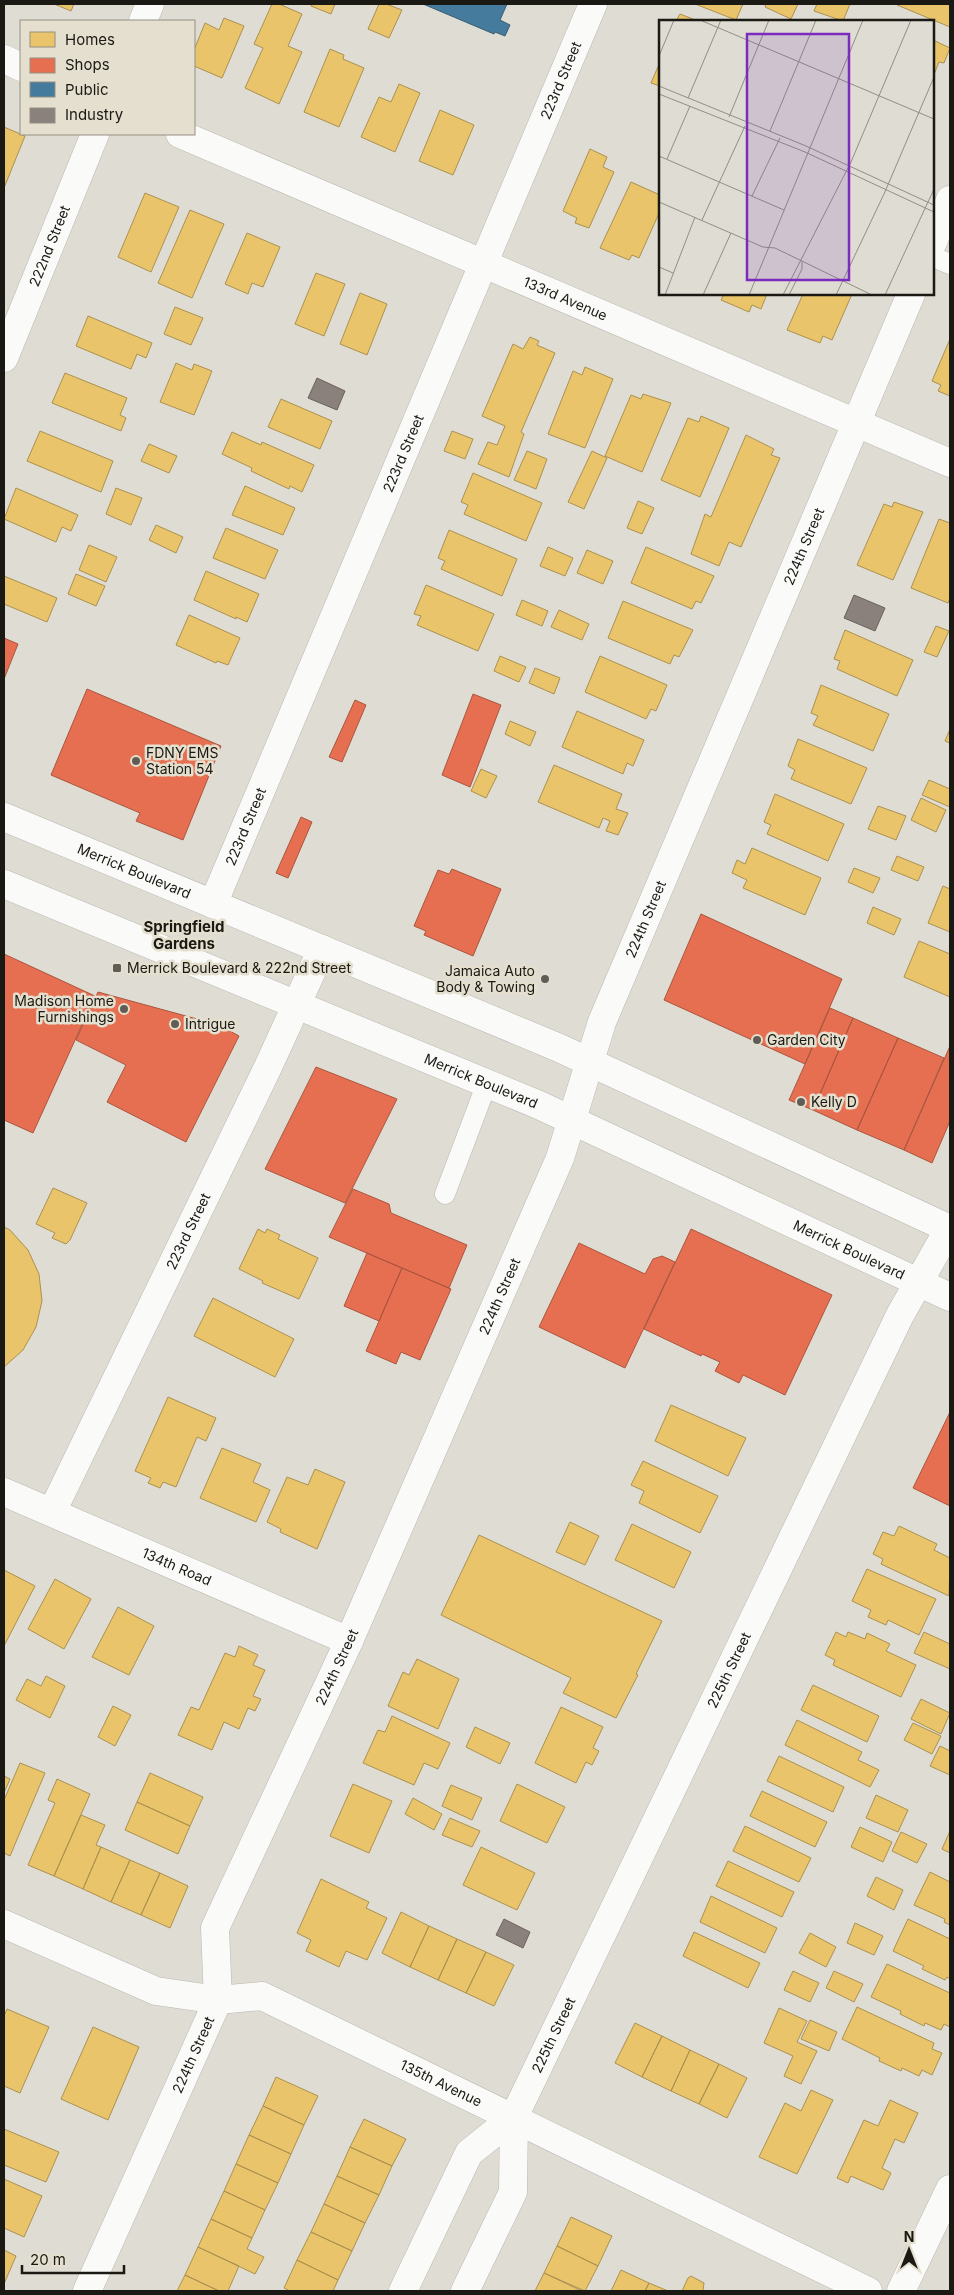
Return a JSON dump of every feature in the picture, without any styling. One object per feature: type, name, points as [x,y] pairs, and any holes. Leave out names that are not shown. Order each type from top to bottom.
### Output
[{"type":"street","points":[[142,20],[150,4]]},
{"type":"street","name":"223rd Street","points":[[213,904],[593,4]]},
{"type":"street","points":[[4,59],[20,67]]},
{"type":"street","name":"222nd Street","points":[[4,358],[95,135]]},
{"type":"street","name":"133rd Avenue","points":[[182,135],[484,262],[950,463]]},
{"type":"street","points":[[934,240],[950,200]]},
{"type":"street","name":"224th Street","points":[[87,2291],[218,2000],[215,1928],[349,1641],[560,1158],[602,1022],[911,295]]},
{"type":"street","name":"Merrick Boulevard","points":[[4,818],[590,1062],[950,1228]]},
{"type":"street","name":"Merrick Boulevard","points":[[4,884],[487,1083],[572,1120],[950,1297]]},
{"type":"street","name":"223rd Street","points":[[52,1512],[297,1005],[322,949]]},
{"type":"street","name":"225th Street","points":[[465,2291],[513,2192],[514,2117],[900,1315],[950,1228]]},
{"type":"street","name":"134th Road","points":[[4,1492],[349,1641]]},
{"type":"street","name":"135th Avenue","points":[[4,1924],[156,1991],[218,2000],[262,1996],[514,2117],[868,2291]]},
{"type":"street","name":"225th Street","points":[[404,2291],[469,2153],[514,2117]]},
{"type":"street","points":[[901,2291],[950,2188]]},
{"type":"lane","points":[[934,257],[950,264]]},
{"type":"lane","points":[[444,1194],[487,1083]]},
{"type":"building: Homes","points":[[54,4],[74,4],[71,11]]},
{"type":"building: Homes","points":[[272,4],[279,4],[302,14],[288,46],[302,52],[279,104],[245,88],[263,48],[254,44]]},
{"type":"building: Homes","points":[[312,4],[335,4],[331,14],[311,6]]},
{"type":"building: Homes","points":[[379,4],[386,4],[402,10],[389,38],[368,29]]},
{"type":"building: Homes","points":[[695,4],[743,4],[736,20]]},
{"type":"building: Homes","points":[[766,4],[798,4],[791,19],[765,7]]},
{"type":"building: Homes","points":[[817,4],[850,4],[843,20],[814,11]]},
{"type":"building: Homes","points":[[950,4],[950,27],[934,20],[897,5]]},
{"type":"building: Homes","points":[[680,14],[695,20],[677,20]]},
{"type":"building: Homes","points":[[224,18],[244,26],[222,78],[195,66],[195,48],[205,23],[219,30]]},
{"type":"building: Homes","points":[[934,40],[950,48],[944,63],[939,62],[934,74]]},
{"type":"building: Homes","points":[[330,49],[344,55],[343,59],[364,68],[339,127],[304,112]]},
{"type":"building: Homes","points":[[659,64],[659,86],[651,83]]},
{"type":"building: Homes","points":[[399,84],[420,93],[395,152],[361,137],[379,97],[391,102]]},
{"type":"building: Homes","points":[[440,110],[474,125],[453,175],[419,161]]},
{"type":"building: Homes","points":[[4,127],[25,136],[4,188]]},
{"type":"building: Homes","points":[[590,149],[607,157],[603,167],[614,172],[589,228],[575,223],[577,218],[563,211]]},
{"type":"building: Homes","points":[[631,182],[659,195],[659,213],[639,258],[632,255],[629,260],[600,248]]},
{"type":"building: Homes","points":[[145,193],[179,207],[151,272],[118,257]]},
{"type":"building: Homes","points":[[190,210],[224,224],[192,298],[158,283]]},
{"type":"building: Homes","points":[[247,233],[280,247],[263,287],[252,283],[248,294],[225,284]]},
{"type":"building: Homes","points":[[316,273],[345,284],[324,336],[295,324]]},
{"type":"building: Homes","points":[[360,293],[387,304],[367,355],[340,344]]},
{"type":"building: Homes","points":[[724,295],[767,295],[761,309],[752,305],[749,312],[721,300]]},
{"type":"building: Homes","points":[[803,295],[852,295],[832,340],[823,336],[820,343],[787,330]]},
{"type":"building: Homes","points":[[175,307],[203,318],[191,345],[164,334]]},
{"type":"building: Homes","points":[[88,316],[152,343],[146,358],[137,354],[131,369],[76,346]]},
{"type":"building: Homes","points":[[530,337],[539,341],[537,345],[555,353],[521,432],[524,434],[509,477],[478,464],[488,442],[497,445],[505,426],[482,416],[513,344],[523,349]]},
{"type":"building: Homes","points":[[950,339],[950,396],[938,391],[941,385],[932,381]]},
{"type":"building: Homes","points":[[176,363],[192,370],[194,364],[212,371],[194,415],[160,402]]},
{"type":"building: Homes","points":[[585,367],[613,379],[585,448],[548,434],[573,371],[582,375]]},
{"type":"building: Homes","points":[[65,373],[127,398],[120,415],[126,418],[121,431],[52,403]]},
{"type":"building: Homes","points":[[643,394],[671,403],[642,472],[605,456],[631,395],[641,399]]},
{"type":"building: Homes","points":[[281,399],[332,421],[320,449],[268,427]]},
{"type":"building: Homes","points":[[701,416],[729,428],[700,497],[661,480],[688,418],[699,422]]},
{"type":"building: Homes","points":[[40,431],[113,461],[101,492],[27,461]]},
{"type":"building: Homes","points":[[452,431],[473,439],[465,459],[444,451]]},
{"type":"building: Homes","points":[[232,432],[261,445],[262,442],[314,465],[302,492],[290,486],[289,489],[251,471],[252,468],[222,454]]},
{"type":"building: Homes","points":[[746,435],[774,449],[771,455],[780,458],[741,547],[729,542],[719,566],[691,554],[705,514],[711,517]]},
{"type":"building: Homes","points":[[149,444],[177,456],[169,473],[141,461]]},
{"type":"building: Homes","points":[[527,451],[547,459],[536,489],[514,480]]},
{"type":"building: Homes","points":[[592,451],[607,458],[584,509],[568,502]]},
{"type":"building: Homes","points":[[473,473],[542,503],[526,541],[464,514],[468,505],[461,502]]},
{"type":"building: Homes","points":[[245,486],[295,508],[283,535],[232,515]]},
{"type":"building: Homes","points":[[16,488],[78,515],[71,531],[62,527],[56,542],[4,519]]},
{"type":"building: Homes","points":[[116,488],[142,498],[131,525],[106,514]]},
{"type":"building: Homes","points":[[638,501],[654,508],[642,534],[627,528]]},
{"type":"building: Homes","points":[[894,502],[923,512],[893,580],[857,565],[884,504],[892,507]]},
{"type":"building: Homes","points":[[939,519],[950,523],[950,598],[948,603],[911,588]]},
{"type":"building: Homes","points":[[156,525],[183,537],[176,553],[149,540]]},
{"type":"building: Homes","points":[[226,528],[278,550],[265,579],[213,558]]},
{"type":"building: Homes","points":[[449,530],[517,559],[502,596],[441,569],[445,561],[438,558]]},
{"type":"building: Homes","points":[[89,545],[117,557],[106,582],[79,570]]},
{"type":"building: Homes","points":[[548,547],[573,558],[565,576],[540,566]]},
{"type":"building: Homes","points":[[646,547],[714,576],[701,603],[696,601],[692,609],[631,583]]},
{"type":"building: Homes","points":[[587,550],[613,561],[603,584],[577,573]]},
{"type":"building: Homes","points":[[206,571],[259,594],[247,622],[194,600]]},
{"type":"building: Homes","points":[[76,574],[105,586],[96,606],[68,594]]},
{"type":"building: Homes","points":[[4,576],[57,598],[47,622],[4,604]]},
{"type":"building: Homes","points":[[426,585],[494,614],[478,651],[417,625],[421,616],[414,614]]},
{"type":"building: Homes","points":[[522,600],[548,611],[542,626],[516,615]]},
{"type":"building: Homes","points":[[623,601],[693,630],[679,657],[674,655],[670,664],[608,638]]},
{"type":"building: Homes","points":[[559,610],[589,624],[582,640],[551,627]]},
{"type":"building: Homes","points":[[189,615],[240,638],[228,665],[217,661],[216,663],[176,645]]},
{"type":"building: Homes","points":[[936,626],[949,631],[937,657],[924,652]]},
{"type":"building: Homes","points":[[845,630],[913,660],[897,696],[837,669],[840,661],[834,659]]},
{"type":"building: Homes","points":[[500,656],[526,667],[519,682],[494,671]]},
{"type":"building: Homes","points":[[600,656],[667,685],[656,711],[651,709],[646,719],[585,692]]},
{"type":"building: Homes","points":[[535,668],[560,678],[554,694],[529,683]]},
{"type":"building: Homes","points":[[821,685],[889,714],[873,751],[813,725],[818,716],[811,713]]},
{"type":"building: Homes","points":[[577,711],[644,740],[633,766],[627,763],[623,774],[562,747]]},
{"type":"building: Homes","points":[[510,721],[536,732],[530,746],[505,734]]},
{"type":"building: Homes","points":[[950,729],[950,743],[945,741]]},
{"type":"building: Homes","points":[[798,739],[867,768],[851,804],[791,779],[795,770],[788,766]]},
{"type":"building: Homes","points":[[554,765],[622,794],[616,809],[628,813],[618,835],[606,831],[610,821],[603,818],[599,828],[538,802]]},
{"type":"building: Homes","points":[[481,769],[497,776],[486,798],[471,791]]},
{"type":"building: Homes","points":[[929,780],[950,789],[950,807],[922,795]]},
{"type":"building: Homes","points":[[775,794],[844,824],[828,861],[767,834],[771,825],[764,822]]},
{"type":"building: Homes","points":[[921,798],[946,810],[936,832],[911,820]]},
{"type":"building: Homes","points":[[878,806],[906,816],[896,840],[868,829]]},
{"type":"building: Homes","points":[[752,848],[821,878],[805,915],[743,888],[747,880],[732,873],[737,860],[745,864]]},
{"type":"building: Homes","points":[[897,856],[924,867],[918,881],[891,870]]},
{"type":"building: Homes","points":[[854,868],[880,878],[873,893],[848,882]]},
{"type":"building: Homes","points":[[943,886],[950,889],[950,932],[928,923]]},
{"type":"building: Homes","points":[[873,907],[901,919],[894,935],[867,923]]},
{"type":"building: Homes","points":[[919,941],[950,954],[950,997],[904,977]]},
{"type":"building: Homes","points":[[53,1188],[87,1203],[70,1240],[66,1244],[52,1238],[55,1233],[36,1224]]},
{"type":"building: Homes","points":[[4,1227],[10,1230],[28,1250],[39,1274],[42,1301],[36,1327],[23,1350],[4,1367]]},
{"type":"building: Homes","points":[[258,1229],[265,1233],[267,1229],[280,1235],[278,1239],[318,1258],[299,1299],[262,1283],[263,1281],[239,1269]]},
{"type":"building: Homes","points":[[213,1298],[294,1339],[275,1377],[194,1336]]},
{"type":"building: Homes","points":[[168,1397],[216,1418],[206,1441],[197,1437],[176,1487],[163,1482],[160,1488],[148,1483],[151,1478],[135,1471]]},
{"type":"building: Homes","points":[[671,1405],[746,1438],[728,1476],[655,1441]]},
{"type":"building: Homes","points":[[222,1448],[261,1464],[253,1482],[270,1490],[256,1522],[200,1498]]},
{"type":"building: Homes","points":[[643,1461],[718,1496],[700,1533],[639,1503],[644,1491],[631,1485]]},
{"type":"building: Homes","points":[[315,1469],[345,1482],[317,1549],[280,1532],[281,1529],[267,1522],[287,1477],[308,1485]]},
{"type":"building: Homes","points":[[570,1522],[599,1536],[585,1565],[556,1552]]},
{"type":"building: Homes","points":[[632,1524],[691,1552],[674,1588],[615,1560]]},
{"type":"building: Homes","points":[[899,1526],[937,1544],[934,1550],[950,1558],[949,1596],[881,1564],[883,1559],[873,1554],[883,1532],[894,1536]]},
{"type":"building: Homes","points":[[479,1535],[662,1621],[616,1718],[563,1693],[571,1678],[441,1615]]},
{"type":"building: Homes","points":[[867,1569],[936,1599],[919,1635],[888,1620],[886,1625],[868,1617],[871,1610],[852,1601]]},
{"type":"building: Homes","points":[[4,1570],[35,1586],[4,1646]]},
{"type":"building: Homes","points":[[55,1579],[91,1599],[64,1649],[28,1629]]},
{"type":"building: Homes","points":[[118,1607],[154,1626],[129,1675],[92,1657]]},
{"type":"building: Homes","points":[[836,1632],[846,1637],[848,1632],[865,1639],[867,1633],[890,1644],[886,1651],[916,1665],[901,1697],[833,1665],[835,1660],[825,1655]]},
{"type":"building: Homes","points":[[924,1632],[950,1644],[950,1669],[914,1653]]},
{"type":"building: Homes","points":[[239,1646],[258,1655],[253,1665],[265,1670],[253,1696],[261,1699],[255,1711],[248,1708],[239,1729],[224,1722],[212,1750],[178,1735],[191,1707],[199,1710],[225,1653],[235,1657]]},
{"type":"building: Homes","points":[[417,1659],[459,1679],[438,1729],[388,1706],[403,1672],[409,1675]]},
{"type":"building: Homes","points":[[46,1676],[65,1686],[50,1718],[16,1700],[27,1679],[41,1686]]},
{"type":"building: Homes","points":[[813,1685],[879,1716],[867,1742],[801,1710]]},
{"type":"building: Homes","points":[[921,1699],[950,1713],[941,1734],[911,1719]]},
{"type":"building: Homes","points":[[113,1706],[131,1715],[115,1746],[98,1737]]},
{"type":"building: Homes","points":[[561,1707],[603,1727],[593,1748],[599,1751],[592,1765],[586,1762],[576,1783],[535,1763]]},
{"type":"building: Homes","points":[[392,1716],[450,1743],[438,1769],[424,1763],[414,1785],[363,1763],[378,1730],[385,1732]]},
{"type":"building: Homes","points":[[797,1720],[862,1752],[858,1760],[879,1770],[870,1787],[785,1745]]},
{"type":"building: Homes","points":[[913,1723],[941,1736],[932,1754],[904,1740]]},
{"type":"building: Homes","points":[[475,1727],[510,1743],[500,1764],[466,1747]]},
{"type":"building: Homes","points":[[940,1746],[950,1751],[950,1775],[930,1766]]},
{"type":"building: Homes","points":[[779,1756],[844,1787],[833,1812],[767,1781]]},
{"type":"building: Homes","points":[[20,1763],[45,1773],[10,1856],[4,1853],[4,1800]]},
{"type":"building: Homes","points":[[150,1773],[203,1797],[190,1826],[137,1802]]},
{"type":"building: Homes","points":[[4,1776],[10,1779],[4,1793]]},
{"type":"building: Homes","points":[[57,1779],[90,1794],[54,1876],[28,1865],[55,1803],[48,1800]]},
{"type":"building: Homes","points":[[353,1784],[392,1801],[369,1853],[330,1836]]},
{"type":"building: Homes","points":[[517,1784],[565,1807],[547,1843],[500,1821]]},
{"type":"building: Homes","points":[[451,1785],[482,1798],[472,1820],[442,1806]]},
{"type":"building: Homes","points":[[762,1791],[827,1822],[815,1847],[750,1816]]},
{"type":"building: Homes","points":[[876,1795],[908,1810],[898,1832],[866,1818]]},
{"type":"building: Homes","points":[[413,1798],[442,1814],[434,1830],[405,1814]]},
{"type":"building: Homes","points":[[137,1802],[190,1826],[178,1854],[125,1830]]},
{"type":"building: Homes","points":[[81,1815],[105,1825],[96,1845],[101,1847],[83,1889],[54,1876]]},
{"type":"building: Homes","points":[[450,1818],[480,1831],[472,1847],[442,1835]]},
{"type":"building: Homes","points":[[745,1826],[811,1858],[799,1882],[733,1851]]},
{"type":"building: Homes","points":[[860,1827],[892,1842],[883,1862],[851,1847]]},
{"type":"building: Homes","points":[[950,1831],[950,1853],[942,1849]]},
{"type":"building: Homes","points":[[901,1832],[927,1844],[917,1863],[892,1851]]},
{"type":"building: Homes","points":[[101,1847],[130,1860],[111,1902],[83,1889]]},
{"type":"building: Homes","points":[[481,1847],[535,1873],[517,1910],[463,1885]]},
{"type":"building: Homes","points":[[130,1860],[160,1873],[141,1915],[111,1902]]},
{"type":"building: Homes","points":[[728,1861],[794,1892],[782,1917],[716,1886]]},
{"type":"building: Homes","points":[[930,1872],[950,1882],[950,1925],[944,1922],[945,1919],[914,1905]]},
{"type":"building: Homes","points":[[160,1873],[188,1886],[170,1928],[141,1915]]},
{"type":"building: Homes","points":[[876,1877],[903,1890],[894,1910],[867,1896]]},
{"type":"building: Homes","points":[[321,1879],[369,1902],[366,1908],[387,1918],[367,1960],[346,1951],[339,1967],[306,1951],[311,1940],[297,1933]]},
{"type":"building: Homes","points":[[711,1896],[777,1928],[765,1953],[700,1922]]},
{"type":"building: Homes","points":[[401,1912],[429,1926],[410,1967],[382,1953]]},
{"type":"building: Homes","points":[[908,1919],[950,1939],[950,1979],[947,1977],[945,1980],[922,1969],[924,1966],[893,1951]]},
{"type":"building: Homes","points":[[855,1923],[883,1936],[874,1955],[847,1943]]},
{"type":"building: Homes","points":[[429,1926],[457,1939],[438,1980],[410,1967]]},
{"type":"building: Homes","points":[[694,1932],[760,1963],[748,1988],[683,1956]]},
{"type":"building: Homes","points":[[810,1933],[836,1947],[826,1967],[799,1953]]},
{"type":"building: Homes","points":[[457,1939],[486,1952],[466,1993],[438,1980]]},
{"type":"building: Homes","points":[[486,1952],[514,1965],[494,2006],[466,1993]]},
{"type":"building: Homes","points":[[887,1964],[950,1993],[950,2027],[944,2024],[941,2030],[925,2023],[924,2026],[900,2014],[901,2011],[871,1997]]},
{"type":"building: Homes","points":[[793,1971],[819,1983],[810,2002],[784,1990]]},
{"type":"building: Homes","points":[[834,1971],[863,1984],[854,2002],[826,1988]]},
{"type":"building: Homes","points":[[857,2007],[934,2043],[932,2049],[942,2053],[932,2075],[922,2070],[919,2076],[902,2068],[901,2071],[879,2061],[880,2058],[842,2039]]},
{"type":"building: Homes","points":[[779,2008],[807,2021],[797,2042],[817,2051],[801,2084],[784,2076],[793,2056],[764,2043]]},
{"type":"building: Homes","points":[[7,2009],[49,2027],[20,2093],[4,2086],[4,2016]]},
{"type":"building: Homes","points":[[810,2020],[837,2032],[829,2051],[801,2039]]},
{"type":"building: Homes","points":[[635,2023],[662,2036],[642,2077],[615,2063]]},
{"type":"building: Homes","points":[[93,2027],[139,2047],[108,2120],[61,2099]]},
{"type":"building: Homes","points":[[662,2036],[690,2050],[671,2091],[642,2077]]},
{"type":"building: Homes","points":[[690,2050],[719,2064],[699,2104],[671,2091]]},
{"type":"building: Homes","points":[[719,2064],[747,2078],[727,2118],[699,2104]]},
{"type":"building: Homes","points":[[276,2077],[318,2096],[304,2125],[263,2106]]},
{"type":"building: Homes","points":[[811,2090],[833,2100],[797,2174],[759,2157],[785,2103],[801,2111]]},
{"type":"building: Homes","points":[[890,2100],[918,2113],[904,2143],[895,2139],[882,2168],[891,2173],[883,2190],[851,2176],[848,2183],[837,2178],[864,2120],[878,2126]]},
{"type":"building: Homes","points":[[263,2106],[304,2125],[291,2154],[249,2135]]},
{"type":"building: Homes","points":[[364,2119],[406,2139],[392,2166],[350,2147]]},
{"type":"building: Homes","points":[[4,2129],[59,2152],[46,2182],[4,2165]]},
{"type":"building: Homes","points":[[249,2135],[291,2154],[278,2183],[236,2164]]},
{"type":"building: Homes","points":[[350,2147],[392,2166],[379,2195],[337,2176]]},
{"type":"building: Homes","points":[[236,2164],[278,2183],[265,2210],[224,2191]]},
{"type":"building: Homes","points":[[337,2176],[379,2195],[365,2223],[324,2204]]},
{"type":"building: Homes","points":[[4,2179],[42,2196],[24,2237],[4,2228]]},
{"type":"building: Homes","points":[[224,2191],[265,2210],[252,2238],[211,2219]]},
{"type":"building: Homes","points":[[324,2204],[365,2223],[352,2251],[311,2232]]},
{"type":"building: Homes","points":[[571,2217],[612,2236],[598,2266],[557,2246]]},
{"type":"building: Homes","points":[[211,2219],[252,2238],[247,2249],[264,2257],[255,2274],[198,2247]]},
{"type":"building: Homes","points":[[311,2232],[352,2251],[338,2280],[297,2260]]},
{"type":"building: Homes","points":[[557,2246],[598,2266],[585,2291],[544,2273]]},
{"type":"building: Homes","points":[[198,2247],[239,2266],[228,2291],[219,2291],[185,2275]]},
{"type":"building: Homes","points":[[4,2250],[16,2256],[4,2284]]},
{"type":"building: Homes","points":[[297,2260],[338,2280],[333,2291],[290,2291],[284,2288]]},
{"type":"building: Homes","points":[[621,2270],[649,2283],[645,2291],[611,2291]]},
{"type":"building: Homes","points":[[544,2273],[582,2291],[535,2291]]},
{"type":"building: Homes","points":[[185,2275],[219,2291],[177,2291]]},
{"type":"building: Homes","points":[[691,2276],[704,2283],[703,2291],[682,2291],[688,2278]]},
{"type":"building: Homes","points":[[649,2283],[668,2291],[645,2291]]},
{"type":"building: Shops","points":[[4,638],[18,644],[4,679]]},
{"type":"building: Shops","name":"FDNY EMS Station 54","points":[[87,689],[221,746],[183,840],[136,821],[140,813],[51,775]]},
{"type":"building: Shops","points":[[473,694],[501,705],[470,787],[442,775]]},
{"type":"building: Shops","points":[[355,700],[366,705],[342,762],[329,757]]},
{"type":"building: Shops","points":[[301,817],[312,822],[288,878],[276,873]]},
{"type":"building: Shops","points":[[452,869],[501,889],[473,956],[424,935],[426,931],[414,926],[438,870],[449,874]]},
{"type":"building: Shops","points":[[701,914],[842,979],[805,1064],[664,1000]]},
{"type":"building: Shops","points":[[4,954],[95,996],[33,1133],[4,1120]]},
{"type":"building: Shops","points":[[98,992],[219,1025],[239,1036],[186,1142],[107,1102],[126,1065],[76,1040]]},
{"type":"building: Shops","points":[[830,1008],[853,1018],[813,1110],[789,1100]]},
{"type":"building: Shops","points":[[853,1018],[898,1038],[857,1130],[813,1110]]},
{"type":"building: Shops","points":[[898,1038],[944,1058],[904,1150],[857,1130]]},
{"type":"building: Shops","points":[[950,1046],[950,1121],[932,1163],[904,1150]]},
{"type":"building: Shops","points":[[316,1067],[397,1099],[345,1203],[265,1169]]},
{"type":"building: Shops","points":[[353,1189],[389,1204],[391,1213],[467,1245],[449,1288],[329,1237]]},
{"type":"building: Shops","points":[[691,1229],[832,1295],[785,1395],[743,1375],[739,1383],[715,1371],[720,1362],[702,1354],[701,1356],[644,1329]]},
{"type":"building: Shops","points":[[579,1243],[645,1274],[653,1259],[662,1256],[675,1262],[625,1368],[539,1327]]},
{"type":"building: Shops","points":[[367,1253],[402,1268],[379,1321],[344,1306]]},
{"type":"building: Shops","points":[[402,1268],[451,1289],[420,1360],[401,1352],[396,1364],[366,1351]]},
{"type":"building: Shops","points":[[950,1412],[950,1506],[913,1488]]},
{"type":"building: Public","points":[[423,4],[507,4],[500,20],[510,25],[505,36],[495,32],[494,34]]},
{"type":"building: Industry","points":[[317,378],[345,391],[337,410],[308,398]]},
{"type":"building: Industry","points":[[854,595],[885,608],[875,631],[844,618]]},
{"type":"building: Industry","points":[[504,1919],[530,1932],[523,1948],[496,1935]]},
{"type":"place","name":"FDNY EMS Station 54","points":[[136,761]]},
{"type":"place","name":"Merrick Boulevard & 222nd Street","points":[[117,968]]},
{"type":"place","name":"Jamaica Auto Body & Towing","points":[[545,979]]},
{"type":"place","name":"Madison Home Furnishings","points":[[124,1009]]},
{"type":"place","name":"Intrigue","points":[[175,1024]]},
{"type":"place","name":"Garden City","points":[[757,1040]]},
{"type":"place","name":"Kelly D","points":[[801,1102]]},
{"type":"district","name":"Springfield Gardens","points":[[184,936]]}]
